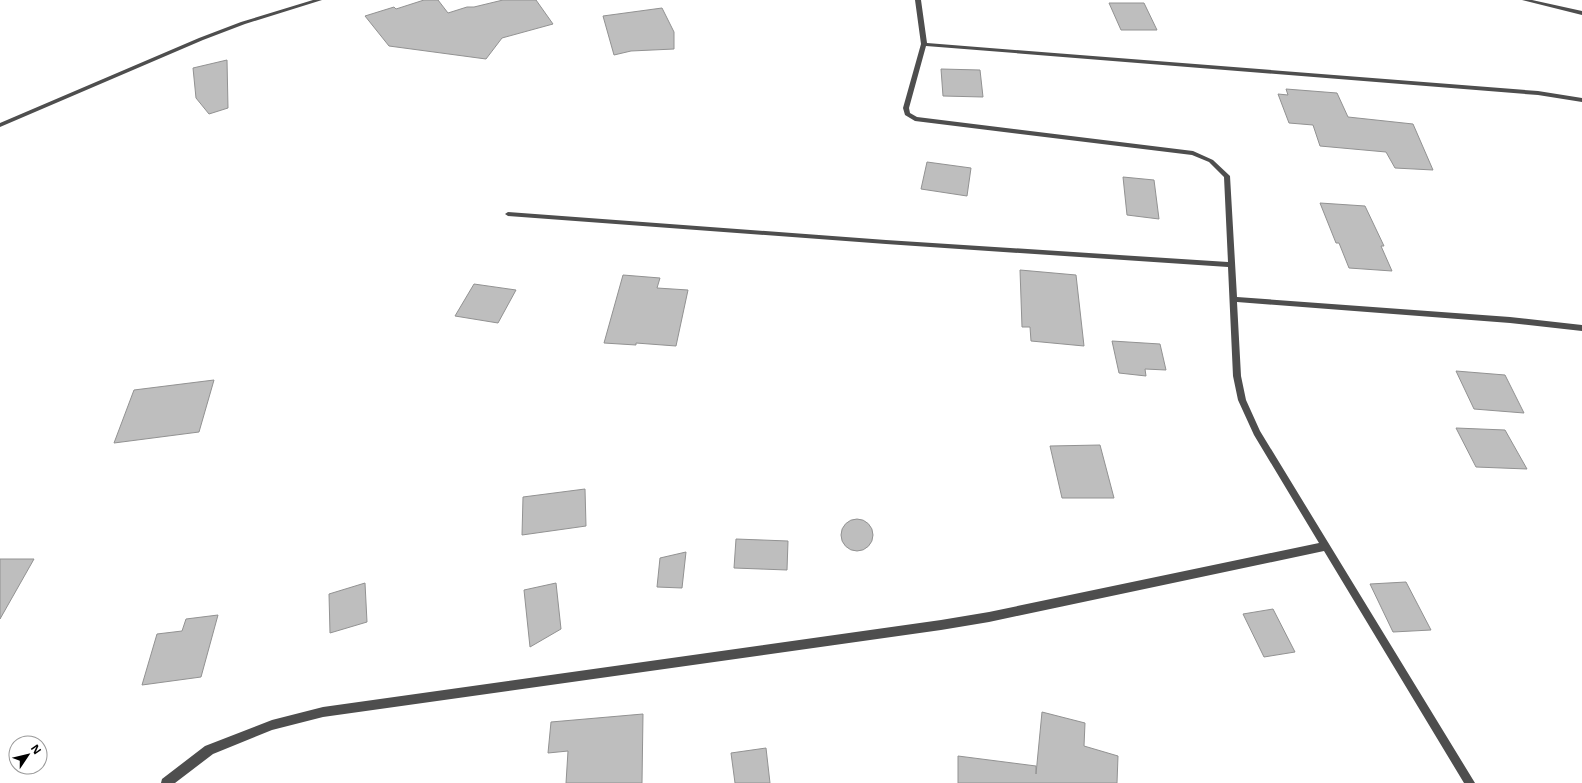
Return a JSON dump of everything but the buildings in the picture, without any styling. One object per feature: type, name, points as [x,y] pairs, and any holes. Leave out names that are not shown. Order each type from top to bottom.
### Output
[{"type":"street","points":[[0,125],[201,39],[243,23],[319,0]]},
{"type":"street","points":[[918,0],[924,44],[906,108],[907,114],[914,119],[1193,153],[1211,161],[1227,176],[1237,376],[1242,400],[1257,433],[1470,783]]},
{"type":"street","points":[[1525,0],[1582,13]]},
{"type":"street","points":[[924,44],[1538,93],[1582,100]]},
{"type":"street","points":[[508,214],[886,242],[1232,265]]},
{"type":"street","points":[[1233,299],[1510,320],[1582,328]]},
{"type":"street","points":[[166,783],[209,750],[272,725],[323,712],[941,625],[989,617],[1326,546]]}]
